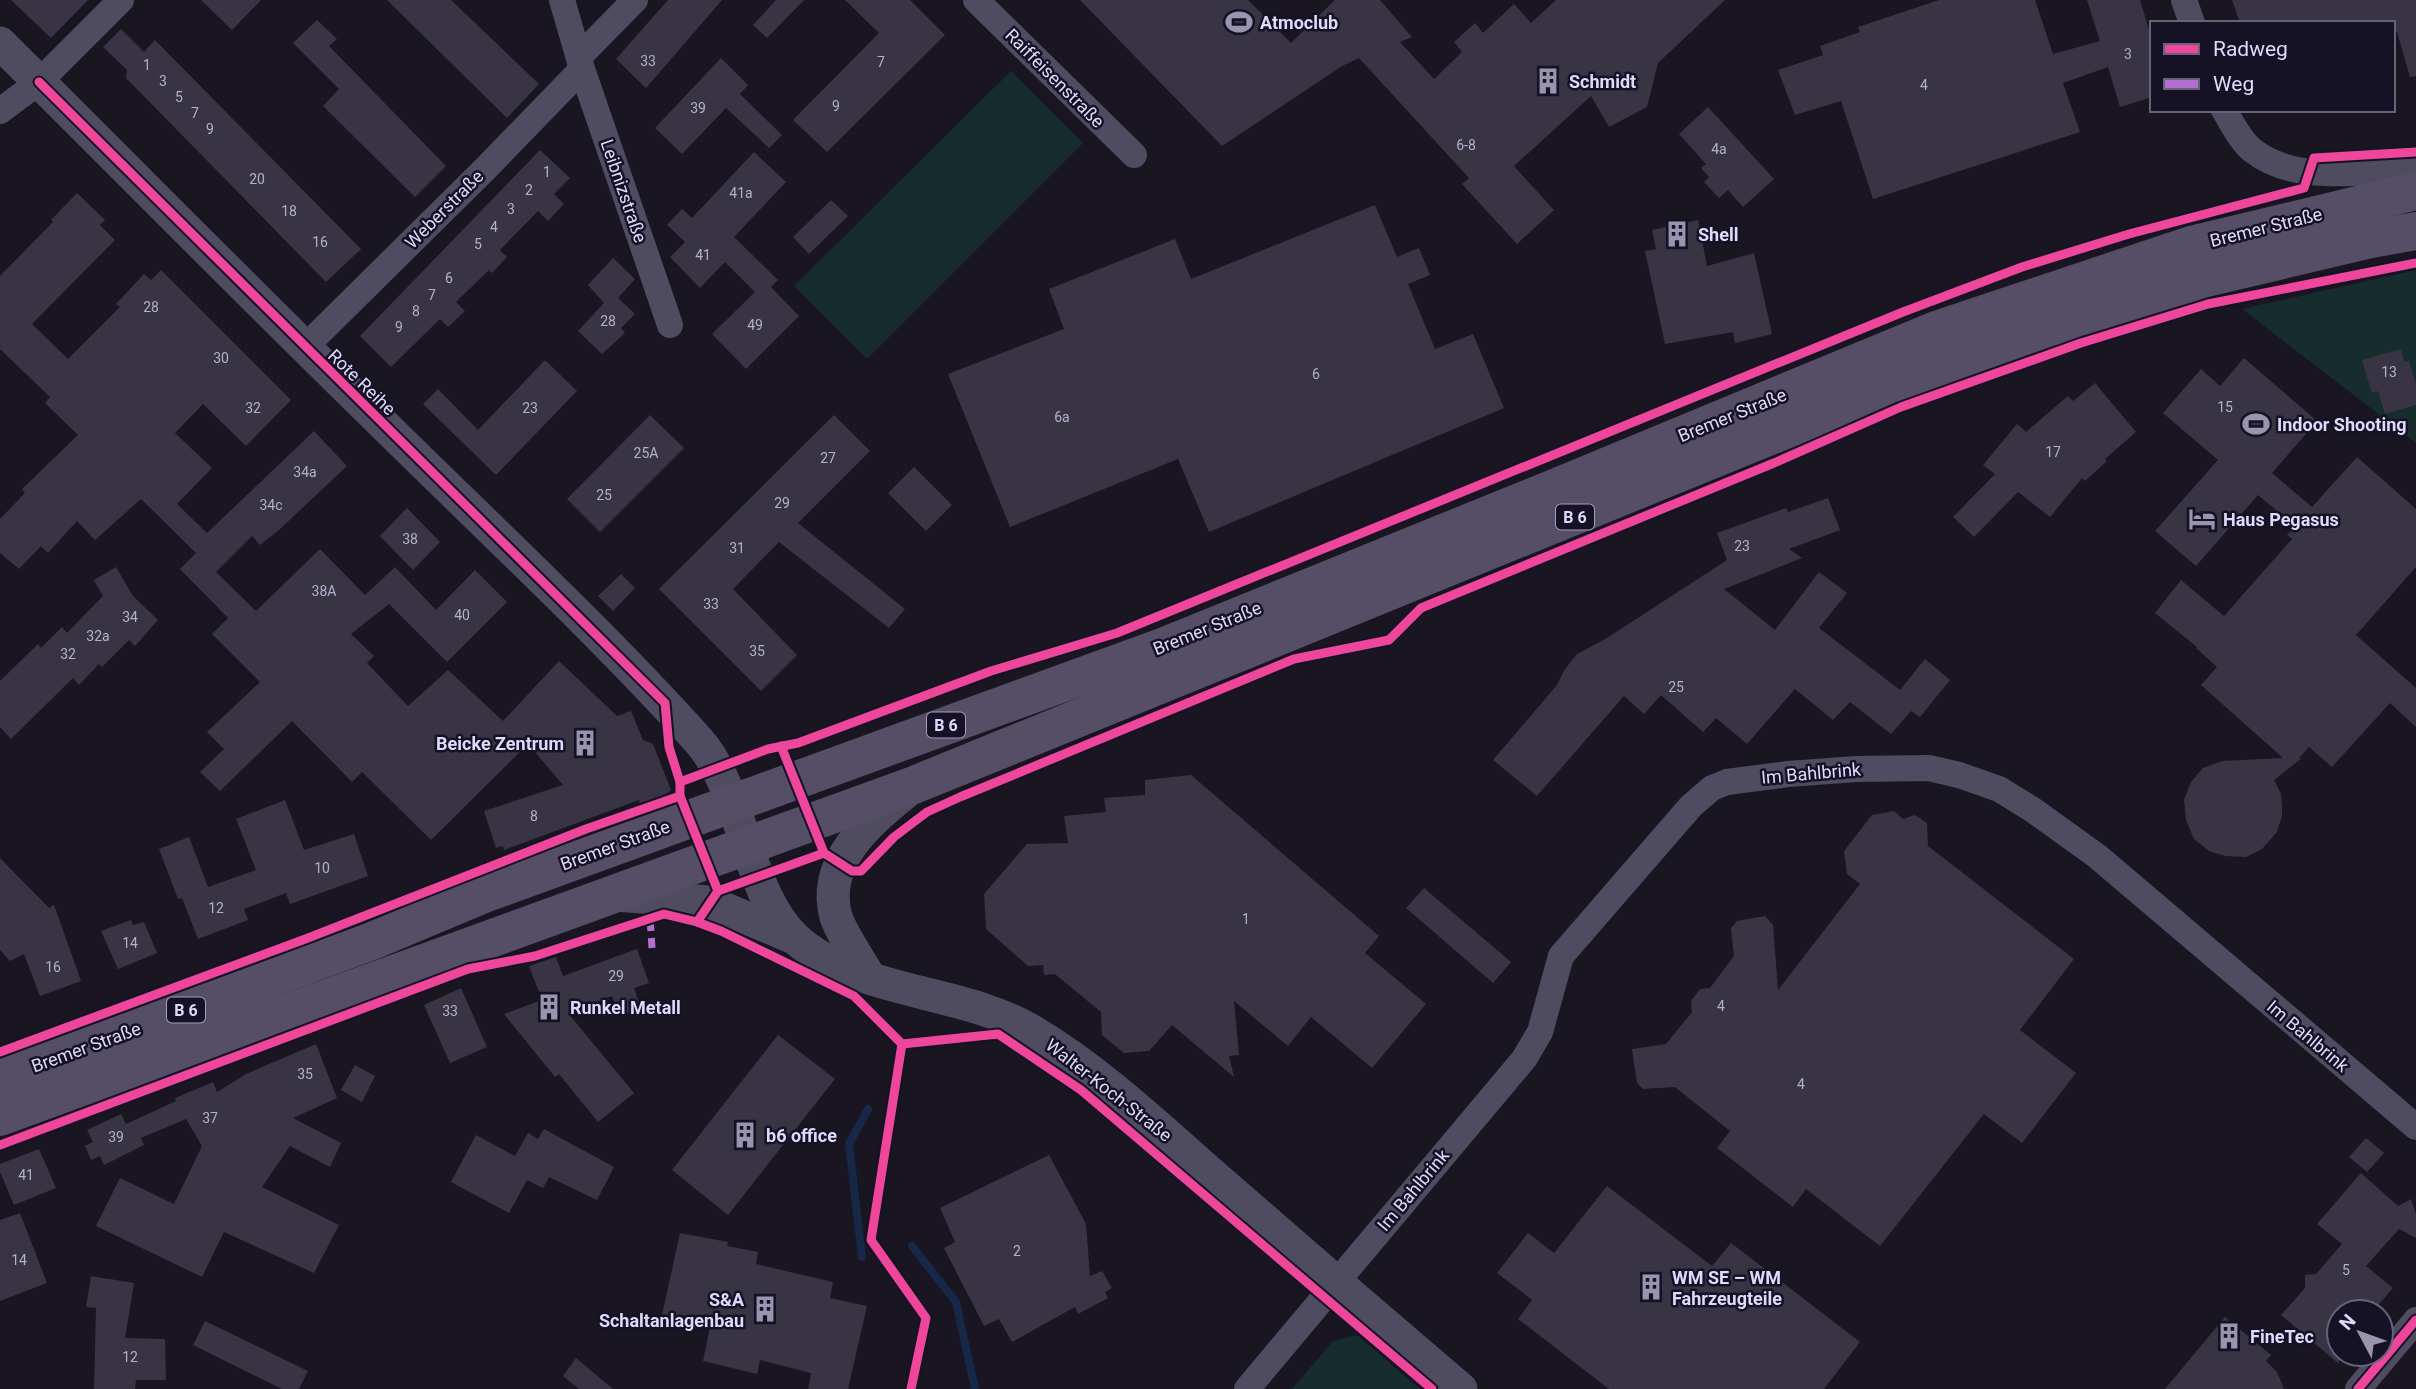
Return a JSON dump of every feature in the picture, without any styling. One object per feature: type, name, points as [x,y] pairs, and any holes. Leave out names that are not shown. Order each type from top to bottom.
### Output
[{"type":"main road","name":"Bremer Straße","points":[[0,1079],[372,941],[484,894],[1161,647],[1936,330],[2191,246],[2416,191]]},
{"type":"main road","name":"Bremer Straße","points":[[0,1117],[914,785],[1952,362],[2206,278],[2416,231]]},
{"type":"street","points":[[0,111],[39,82],[121,0]]},
{"type":"street","name":"Leibnizstraße","points":[[562,0],[580,63],[670,325]]},
{"type":"street","points":[[580,63],[635,0]]},
{"type":"street","name":"Raiffeisenstraße","points":[[976,0],[1134,155]]},
{"type":"street","points":[[2184,0],[2191,21]]},
{"type":"street","name":"Rote Reihe","points":[[0,43],[669,708],[705,748],[718,769],[731,803]]},
{"type":"street","name":"Weberstraße","points":[[304,348],[580,63]]},
{"type":"street","points":[[2225,112],[2250,149],[2273,163],[2307,173],[2416,169]]},
{"type":"street","name":"Im Bahlbrink","points":[[1247,1389],[1524,1059],[1540,1032],[1561,956],[1701,796],[1727,782],[1856,769],[1912,767],[1959,775],[1999,789],[2097,856],[2416,1127]]},
{"type":"street","points":[[870,978],[836,918],[833,895],[835,877],[839,865],[870,821],[914,785]]},
{"type":"street","name":"Walter-Koch-Straße","points":[[731,803],[773,907],[794,938],[822,957],[870,978],[900,988],[965,1002],[995,1013],[1027,1028],[1059,1048],[1163,1132],[1461,1389]]},
{"type":"street","points":[[613,895],[709,902],[794,938]]},
{"type":"street","points":[[2358,1389],[2416,1320]]},
{"type":"green space","points":[[1011,71],[1083,143],[867,359],[794,286]]},
{"type":"green space","points":[[2416,270],[2416,443],[2242,309]]},
{"type":"green space","points":[[1357,1335],[1420,1389],[1292,1389],[1333,1341]]},
{"type":"building","points":[[11,0],[88,0],[51,38]]},
{"type":"building","points":[[201,0],[261,0],[232,30]]},
{"type":"building","points":[[387,0],[451,0],[539,84],[507,118]]},
{"type":"building","points":[[668,0],[722,0],[646,88],[616,59]]},
{"type":"building","points":[[776,0],[804,0],[767,38],[753,25]]},
{"type":"building","points":[[845,0],[910,0],[945,35],[827,152],[793,120],[879,33]]},
{"type":"building","points":[[1080,0],[1248,0],[1291,43],[1335,0],[1380,0],[1412,37],[1400,42],[1434,79],[1462,52],[1454,42],[1475,23],[1483,33],[1514,4],[1531,23],[1556,0],[1725,0],[1658,63],[1647,107],[1609,127],[1591,96],[1514,166],[1554,210],[1517,244],[1462,184],[1469,178],[1359,58],[1342,66],[1222,146]]},
{"type":"building","points":[[1939,0],[2035,0],[2053,54],[2100,41],[2087,0],[2140,0],[2150,32],[2150,98],[2120,107],[2108,67],[2063,83],[2080,132],[1873,199],[1841,101],[1795,115],[1778,70],[1823,55],[1820,46],[1860,32],[1858,27]]},
{"type":"building","points":[[2232,0],[2416,0],[2416,76],[2410,77],[2395,32],[2395,21],[2239,21]]},
{"type":"building","points":[[317,20],[337,39],[329,46],[446,166],[415,197],[323,106],[339,89],[293,43]]},
{"type":"building","points":[[121,29],[144,52],[155,40],[361,249],[326,282],[126,78],[127,70],[103,47]]},
{"type":"building","points":[[721,58],[748,85],[740,94],[782,135],[769,148],[726,108],[682,154],[655,128]]},
{"type":"building","points":[[1708,107],[1774,179],[1743,207],[1728,190],[1719,198],[1704,182],[1709,177],[1701,168],[1706,164],[1679,134]]},
{"type":"building","points":[[540,150],[570,178],[554,194],[564,204],[548,221],[538,211],[500,250],[507,257],[492,273],[489,270],[456,302],[465,311],[448,327],[440,319],[391,367],[360,336]]},
{"type":"building","points":[[754,152],[786,182],[734,237],[778,280],[771,287],[799,316],[746,369],[712,334],[755,292],[725,262],[700,288],[670,257],[685,242],[667,225],[682,209],[692,218]]},
{"type":"building","points":[[77,193],[105,220],[100,225],[115,240],[32,324],[68,359],[120,307],[116,304],[144,274],[151,280],[161,270],[291,400],[246,446],[203,404],[175,433],[212,468],[177,504],[207,533],[314,431],[347,466],[279,530],[260,545],[252,536],[216,572],[256,611],[320,549],[365,595],[395,567],[436,610],[475,570],[507,602],[447,662],[389,604],[351,634],[374,656],[367,663],[408,706],[448,670],[503,721],[559,661],[617,716],[631,711],[643,740],[653,744],[671,790],[663,797],[640,805],[639,800],[504,850],[503,846],[496,848],[484,811],[563,785],[528,744],[431,840],[362,772],[352,782],[292,721],[220,791],[200,772],[224,749],[207,732],[260,682],[212,634],[228,618],[180,569],[196,553],[141,499],[95,540],[77,521],[48,553],[41,546],[19,569],[0,553],[0,519],[25,493],[22,489],[78,435],[45,403],[50,397],[0,349],[0,276],[53,222],[51,220]]},
{"type":"building","points":[[831,200],[848,216],[809,254],[793,237]]},
{"type":"building","points":[[1375,205],[1397,257],[1419,248],[1430,275],[1408,284],[1435,349],[1473,334],[1504,408],[1209,532],[1178,459],[1010,527],[948,374],[1064,329],[1049,289],[1175,239],[1191,279]]},
{"type":"building","points":[[1698,220],[1707,266],[1754,253],[1772,334],[1735,343],[1733,332],[1665,344],[1645,251],[1656,249],[1652,230]]},
{"type":"building","points":[[613,258],[635,279],[618,298],[635,314],[621,328],[625,333],[602,354],[578,331],[604,303],[588,285]]},
{"type":"building","points":[[2401,349],[2404,362],[2409,361],[2416,383],[2416,405],[2385,414],[2378,391],[2372,393],[2362,360]]},
{"type":"building","points":[[2244,358],[2317,421],[2272,473],[2312,507],[2357,457],[2416,509],[2416,567],[2356,635],[2416,688],[2416,727],[2390,703],[2332,767],[2309,747],[2299,758],[2302,758],[2274,780],[2281,794],[2282,805],[2277,832],[2262,849],[2246,857],[2225,856],[2209,851],[2194,839],[2186,820],[2184,800],[2191,782],[2203,768],[2222,761],[2283,758],[2201,685],[2217,667],[2155,613],[2181,580],[2224,616],[2292,539],[2287,535],[2295,526],[2258,495],[2196,566],[2155,531],[2218,460],[2163,413],[2201,369],[2220,386]]},
{"type":"building","points":[[545,360],[577,391],[496,475],[423,404],[438,389],[478,430]]},
{"type":"building","points":[[2095,383],[2136,432],[2085,481],[2082,478],[2050,517],[2018,492],[1974,537],[1953,517],[1995,474],[1983,465],[2017,424],[2026,432],[2068,396],[2073,401]]},
{"type":"building","points":[[650,415],[684,448],[600,532],[567,499]]},
{"type":"building","points":[[834,415],[870,451],[798,523],[905,609],[889,628],[779,542],[733,589],[797,655],[761,691],[659,589]]},
{"type":"building","points":[[914,467],[952,505],[926,531],[888,493]]},
{"type":"building","points":[[1828,498],[1840,530],[1789,549],[1802,558],[1724,589],[1775,630],[1819,572],[1847,593],[1819,628],[1900,690],[1925,659],[1950,680],[1920,717],[1911,711],[1891,734],[1850,702],[1833,720],[1795,689],[1747,744],[1716,718],[1703,732],[1661,695],[1644,714],[1624,696],[1537,796],[1493,760],[1557,685],[1577,654],[1607,638],[1727,560],[1717,533],[1786,508],[1788,512]]},
{"type":"building","points":[[407,508],[440,542],[413,570],[380,536]]},
{"type":"building","points":[[116,567],[133,596],[158,620],[135,646],[129,640],[102,667],[99,664],[79,685],[73,678],[11,739],[0,727],[0,681],[38,644],[41,648],[62,627],[67,633],[103,596],[94,580]]},
{"type":"building","points":[[621,574],[635,588],[613,611],[598,596]]},
{"type":"building","points":[[1191,775],[1379,936],[1365,953],[1426,1004],[1372,1068],[1311,1017],[1288,1046],[1234,1001],[1239,1055],[1229,1056],[1234,1077],[1172,1025],[1149,1051],[1124,1053],[1102,1035],[1101,1012],[1055,974],[1044,975],[1043,965],[1028,966],[986,929],[984,894],[1027,844],[1068,843],[1064,816],[1106,812],[1104,798],[1145,795],[1145,780]]},
{"type":"building","points":[[285,800],[304,850],[354,834],[368,876],[290,904],[286,893],[244,909],[248,920],[198,939],[182,898],[178,899],[159,849],[189,837],[208,887],[256,870],[236,819]]},
{"type":"building","points":[[1894,811],[1903,819],[1915,815],[1927,823],[1928,846],[2074,959],[2020,1030],[2076,1073],[2022,1143],[1984,1114],[1880,1246],[1806,1189],[1793,1207],[1717,1148],[1730,1131],[1675,1087],[1643,1089],[1637,1083],[1632,1049],[1666,1044],[1692,1012],[1691,1001],[1700,989],[1710,988],[1734,956],[1731,928],[1737,921],[1765,916],[1773,925],[1778,990],[1860,884],[1847,874],[1844,851],[1872,815]]},
{"type":"building","points":[[0,858],[49,908],[54,905],[81,981],[40,996],[24,954],[10,961],[0,950]]},
{"type":"building","points":[[1424,888],[1511,962],[1493,983],[1406,908]]},
{"type":"building","points":[[131,920],[133,925],[144,922],[157,953],[118,969],[101,931]]},
{"type":"building","points":[[637,949],[649,983],[634,988],[641,1008],[619,1016],[612,996],[568,1013],[634,1093],[598,1122],[559,1074],[555,1077],[504,1014],[542,1000],[529,966],[556,957],[563,976]]},
{"type":"building","points":[[461,988],[487,1047],[450,1063],[424,1005]]},
{"type":"building","name":"b6 office","points":[[778,1035],[835,1079],[728,1215],[672,1170]]},
{"type":"building","points":[[316,1044],[337,1098],[293,1118],[341,1143],[330,1167],[290,1146],[262,1187],[339,1225],[314,1273],[224,1232],[202,1277],[96,1226],[120,1178],[174,1204],[202,1146],[186,1119],[141,1138],[144,1145],[104,1165],[100,1156],[91,1160],[85,1146],[93,1142],[87,1130],[121,1114],[126,1124],[176,1101],[175,1098],[213,1082],[217,1092],[246,1074]]},
{"type":"building","points":[[355,1065],[375,1076],[362,1102],[341,1090]]},
{"type":"building","points":[[544,1129],[614,1167],[597,1200],[549,1177],[543,1188],[527,1180],[509,1213],[451,1182],[476,1135],[515,1156],[528,1133],[538,1139]]},
{"type":"building","points":[[2366,1138],[2384,1153],[2367,1172],[2349,1157]]},
{"type":"building","points":[[39,1149],[56,1188],[14,1205],[0,1172],[0,1164]]},
{"type":"building","points":[[1049,1155],[1086,1224],[1090,1276],[1102,1271],[1112,1288],[1105,1292],[1108,1298],[1078,1314],[1075,1307],[1012,1342],[999,1319],[984,1326],[944,1248],[955,1242],[940,1208]]},
{"type":"building","points":[[2361,1173],[2398,1206],[2411,1199],[2416,1214],[2416,1238],[2399,1229],[2366,1266],[2393,1288],[2384,1298],[2325,1298],[2325,1352],[2281,1315],[2305,1288],[2305,1275],[2316,1274],[2342,1244],[2317,1224]]},
{"type":"building","name":"WM SE – WM Fahrzeugteile","points":[[1607,1186],[1712,1266],[1731,1243],[1860,1342],[1824,1389],[1609,1389],[1518,1319],[1532,1300],[1497,1273],[1528,1233],[1554,1253]]},
{"type":"building","points":[[20,1213],[47,1283],[0,1301],[0,1220]]},
{"type":"building","name":"S&A Schaltanlagenbau","points":[[680,1233],[728,1242],[727,1246],[758,1252],[756,1264],[833,1282],[830,1298],[867,1306],[848,1389],[808,1389],[811,1373],[760,1360],[757,1374],[703,1361],[710,1327],[662,1315]]},
{"type":"building","points":[[91,1276],[134,1283],[125,1338],[165,1339],[166,1380],[136,1380],[135,1389],[94,1389],[96,1308],[86,1307]]},
{"type":"building","name":"FineTec","points":[[2225,1317],[2271,1355],[2266,1361],[2277,1372],[2284,1389],[2165,1389]]},
{"type":"building","points":[[205,1321],[308,1371],[299,1389],[282,1389],[193,1345]]},
{"type":"building","points":[[576,1358],[613,1389],[579,1389],[563,1376]]},
{"type":"waterway","points":[[862,1257],[849,1144],[868,1109]]},
{"type":"waterway","points":[[912,1246],[956,1302],[975,1389]]},
{"type":"marked path","points":[[650,917],[652,948]]},
{"type":"cycle path","points":[[39,82],[665,703],[669,747],[680,782],[680,796],[718,891]]},
{"type":"cycle path","points":[[680,782],[768,749],[798,743],[991,671],[1117,633],[1903,312],[2022,267],[2129,234],[2304,188],[2314,158],[2416,152]]},
{"type":"cycle path","points":[[781,746],[824,853],[852,871],[861,871],[894,837],[927,812],[960,797],[1294,659],[1389,640],[1421,608],[1774,463],[1901,407],[2081,343],[2208,304],[2416,263]]},
{"type":"cycle path","points":[[0,1052],[308,938],[586,829],[680,796]]},
{"type":"cycle path","points":[[697,922],[718,891],[824,853]]},
{"type":"cycle path","points":[[0,1145],[468,969],[535,956],[664,914],[721,931],[854,996],[902,1044]]},
{"type":"cycle path","points":[[902,1044],[998,1034],[1081,1090],[1432,1389]]},
{"type":"cycle path","points":[[902,1044],[871,1240],[926,1318],[911,1389]]},
{"type":"cycle path","points":[[2358,1389],[2416,1320]]},
{"type":"place","name":"Atmoclub","points":[[1239,22]]},
{"type":"place","name":"Schmidt","points":[[1548,81]]},
{"type":"place","name":"Shell","points":[[1677,234]]},
{"type":"place","name":"Indoor Shooting","points":[[2256,424]]},
{"type":"place","name":"Haus Pegasus","points":[[2202,519]]},
{"type":"place","name":"Beicke Zentrum","points":[[585,743]]},
{"type":"place","name":"Runkel Metall","points":[[549,1007]]},
{"type":"place","name":"b6 office","points":[[745,1135]]},
{"type":"place","name":"WM SE – WM Fahrzeugteile","points":[[1651,1287]]},
{"type":"place","name":"S&A Schaltanlagenbau","points":[[765,1309]]},
{"type":"place","name":"FineTec","points":[[2229,1336]]}]
